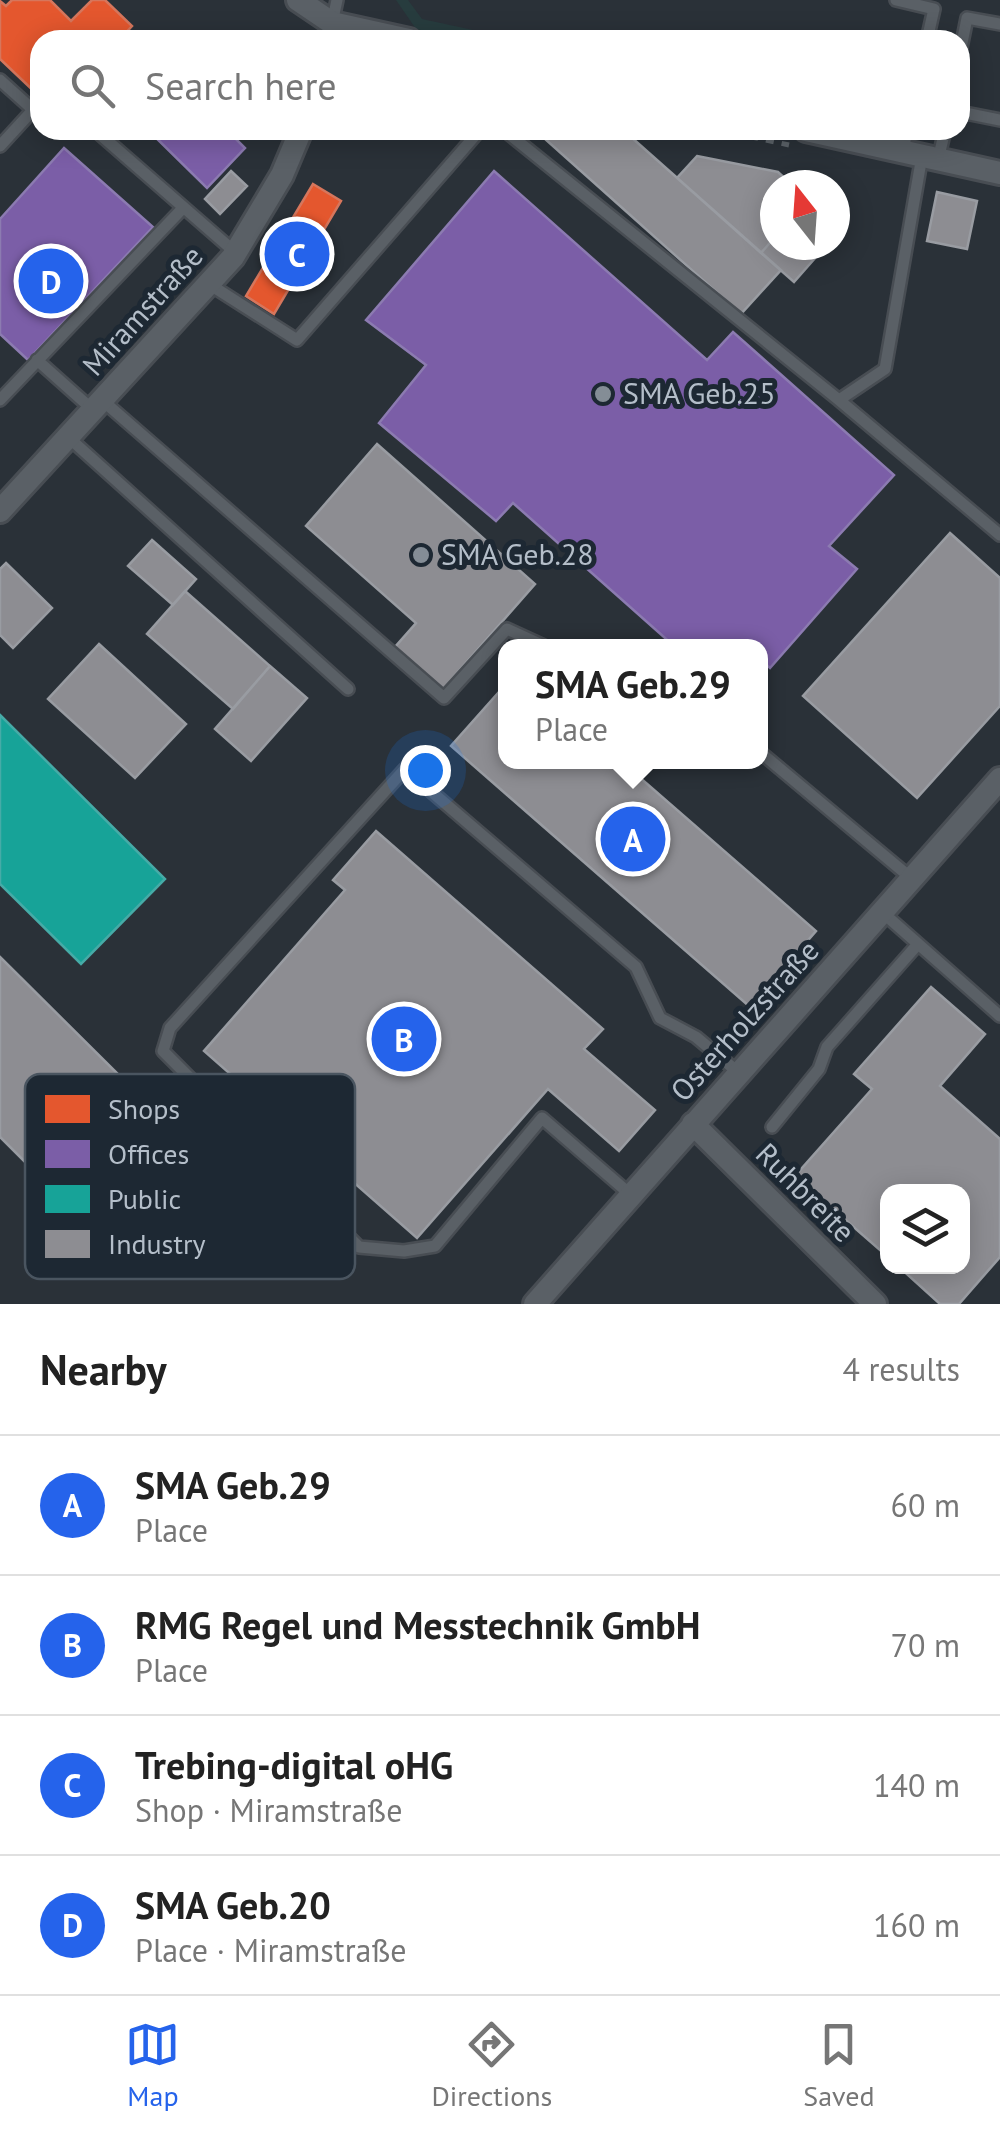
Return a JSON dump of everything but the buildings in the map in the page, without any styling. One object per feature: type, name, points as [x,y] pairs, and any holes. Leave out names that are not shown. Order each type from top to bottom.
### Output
[{"type":"street","points":[[298,0],[333,21],[369,30]]},
{"type":"street","name":"Miramstraße","points":[[0,511],[236,253],[282,175],[297,140]]},
{"type":"street","points":[[862,140],[918,150],[1000,173]]},
{"type":"street","name":"Osterholzstraße","points":[[535,1304],[1000,779]]},
{"type":"street","name":"Ruhbreite","points":[[693,1124],[875,1304]]},
{"type":"lane","points":[[896,0],[934,8],[929,30]]},
{"type":"lane","points":[[965,30],[967,18],[1000,24]]},
{"type":"lane","points":[[0,80],[30,108]]},
{"type":"lane","points":[[970,114],[1000,120]]},
{"type":"lane","points":[[0,146],[30,118]]},
{"type":"lane","points":[[105,140],[236,253]]},
{"type":"lane","points":[[209,284],[297,340],[471,140]]},
{"type":"lane","points":[[516,140],[840,400],[1000,535]]},
{"type":"lane","points":[[840,400],[885,368],[918,150]]},
{"type":"lane","points":[[0,400],[183,208]]},
{"type":"lane","points":[[37,360],[98,405],[444,698],[507,629],[529,639]]},
{"type":"lane","points":[[68,437],[348,689]]},
{"type":"lane","points":[[768,759],[911,878]]},
{"type":"lane","points":[[187,1074],[164,1051],[170,1028],[405,769],[636,967],[660,1018],[696,1037],[739,1073]]},
{"type":"lane","points":[[882,912],[1000,1016]]},
{"type":"lane","points":[[772,1127],[819,1069],[827,1047],[918,944]]},
{"type":"lane","points":[[355,1242],[359,1246],[404,1252],[435,1246],[542,1118],[631,1195]]},
{"type":"green space","points":[[396,0],[408,0],[422,19],[473,30],[421,30]]},
{"type":"place","name":"Trebing-digital oHG","points":[[297,254]]},
{"type":"place","name":"SMA Geb.20","points":[[51,281]]},
{"type":"place","name":"SMA Geb.25","points":[[603,394]]},
{"type":"place","name":"SMA Geb.28","points":[[421,555]]},
{"type":"place","name":"SMA Geb.29","points":[[633,839]]},
{"type":"place","name":"RMG Regel und Messtechnik GmbH","points":[[404,1039]]}]
